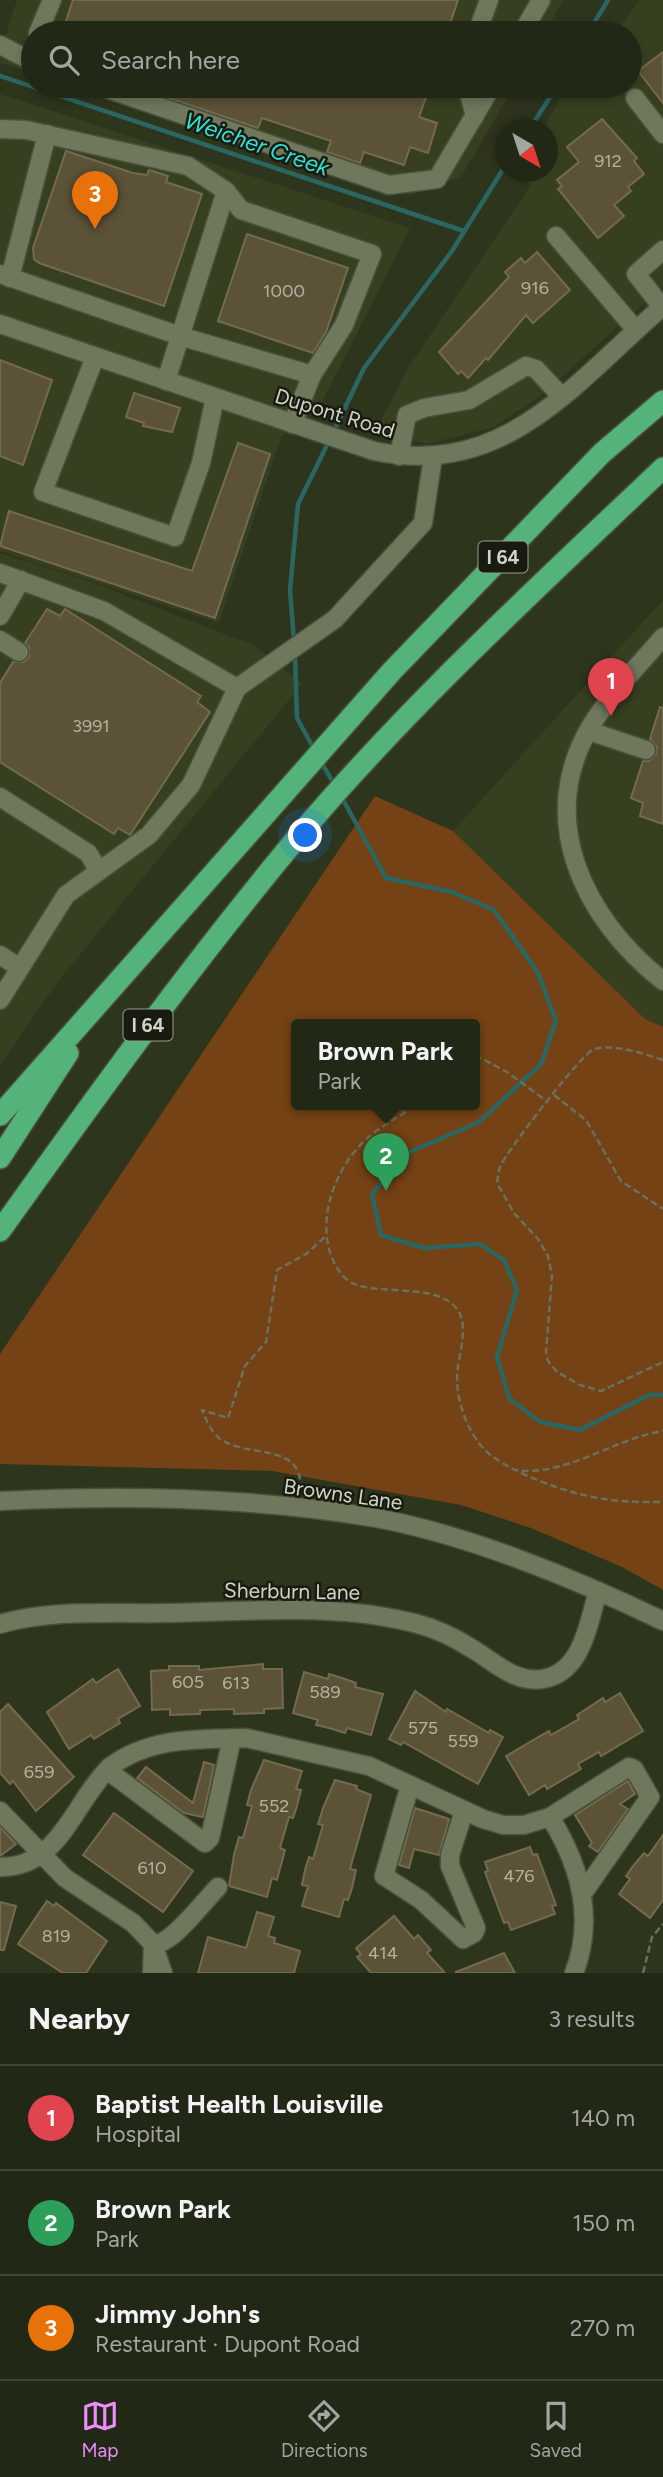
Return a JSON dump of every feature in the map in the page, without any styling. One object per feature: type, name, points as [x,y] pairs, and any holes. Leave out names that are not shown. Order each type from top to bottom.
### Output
[{"type":"highway","name":"I 64","points":[[0,1158],[109,990],[349,719],[603,453],[663,401]]},
{"type":"highway","name":"I 64","points":[[0,1231],[139,1036],[307,827],[459,661],[663,468]]},
{"type":"highway","points":[[0,1115],[109,990]]},
{"type":"street","points":[[43,21],[52,0]]},
{"type":"street","points":[[481,21],[489,0]]},
{"type":"street","points":[[528,21],[535,2]]},
{"type":"street","points":[[0,45],[21,52]]},
{"type":"street","points":[[134,98],[389,185],[437,179],[485,98]]},
{"type":"street","points":[[470,98],[475,116]]},
{"type":"street","points":[[635,98],[663,134]]},
{"type":"street","points":[[0,129],[47,134],[188,166],[226,191],[241,210],[372,254],[344,325],[312,376],[292,424]]},
{"type":"street","points":[[47,134],[5,276],[180,336],[312,376]]},
{"type":"street","points":[[166,381],[226,191]]},
{"type":"street","points":[[556,236],[636,330]]},
{"type":"street","points":[[662,307],[636,274],[663,250]]},
{"type":"street","name":"Dupont Road","points":[[0,324],[356,445],[399,456],[433,457],[475,450],[500,440],[526,424],[561,397],[662,307]]},
{"type":"street","points":[[94,357],[43,492],[175,537],[201,463],[215,398]]},
{"type":"street","points":[[399,456],[407,415],[424,408],[470,400],[526,366],[536,369],[561,397]]},
{"type":"street","points":[[0,1000],[66,895],[149,835],[191,785],[244,683],[335,619],[423,523],[433,457]]},
{"type":"street","points":[[0,573],[104,611],[244,683]]},
{"type":"street","points":[[0,616],[21,580]]},
{"type":"street","points":[[663,637],[613,695],[589,731],[570,776],[566,798],[567,823],[578,872],[603,921],[624,946],[663,981]]},
{"type":"street","points":[[0,640],[19,652]]},
{"type":"street","points":[[589,731],[646,750]]},
{"type":"street","points":[[0,797],[88,853],[99,871]]},
{"type":"street","points":[[0,955],[20,968]]},
{"type":"street","name":"Browns Lane","points":[[0,1501],[76,1497],[229,1503],[365,1516],[451,1536],[598,1591],[663,1621]]},
{"type":"street","name":"Sherburn Lane","points":[[0,1624],[76,1614],[347,1611],[428,1627],[472,1648],[522,1679],[536,1680],[559,1673],[578,1652],[598,1591]]},
{"type":"street","points":[[110,1767],[111,1773],[205,1843],[210,1838],[232,1738]]},
{"type":"street","points":[[0,1867],[11,1868],[40,1855],[65,1832],[95,1782],[110,1767],[143,1748],[162,1743],[246,1738],[369,1766],[464,1811],[503,1825],[524,1825],[550,1817],[629,1767],[634,1769],[650,1797],[583,1893]]},
{"type":"street","points":[[410,1785],[384,1876],[421,1900],[463,1939],[474,1933],[476,1928],[450,1866],[450,1855],[464,1811]]},
{"type":"street","points":[[0,1811],[65,1878],[133,1923],[153,1944],[163,1973]]},
{"type":"street","points":[[550,1817],[563,1838],[583,1893],[584,1942],[574,1973]]},
{"type":"street","points":[[153,1944],[161,1945],[171,1938],[218,1887]]},
{"type":"street","points":[[152,1973],[153,1944]]},
{"type":"path","points":[[663,1060],[614,1048],[591,1049],[573,1065],[554,1096],[500,1166],[497,1183],[514,1213],[538,1239],[548,1256],[552,1275],[546,1352],[548,1361],[557,1372],[580,1385],[601,1391],[663,1362]]},
{"type":"path","points":[[480,1058],[507,1072],[548,1102]]},
{"type":"path","points":[[554,1096],[586,1120],[621,1181],[663,1209]]},
{"type":"path","points":[[409,1110],[401,1118],[370,1135],[346,1163],[326,1211],[326,1236],[332,1259],[352,1283],[435,1295],[452,1303],[462,1318],[458,1396],[472,1433],[491,1456],[550,1486],[608,1502],[663,1503]]},
{"type":"path","points":[[298,1509],[301,1483],[299,1472],[291,1462],[281,1454],[241,1448],[220,1439],[202,1410],[228,1418],[245,1366],[266,1342],[277,1270],[306,1254],[326,1236]]},
{"type":"path","points":[[519,1472],[567,1465],[644,1434],[663,1431]]},
{"type":"path","points":[[643,1973],[652,1937],[663,1924]]},
{"type":"shaded area","points":[[17,0],[564,0],[551,21],[21,21],[21,69],[0,63],[0,52]]},
{"type":"shaded area","points":[[640,0],[663,0],[663,287],[541,395],[494,427],[427,444],[374,433],[408,368],[531,185],[528,182],[558,182],[558,119],[549,119],[560,99],[642,98],[642,21],[624,21]]},
{"type":"shaded area","points":[[0,94],[410,228],[319,408],[281,437],[219,623],[0,551]]},
{"type":"shaded area","points":[[109,98],[507,98],[461,177],[410,195]]},
{"type":"shaded area","points":[[0,553],[91,582],[253,645],[302,684],[59,980],[0,1065]]},
{"type":"shaded area","points":[[663,600],[663,1027],[645,1019],[453,831]]},
{"type":"shaded area","points":[[375,796],[453,831],[645,1019],[663,1027],[663,1590],[622,1567],[531,1528],[461,1505],[272,1471],[0,1464],[0,1354]]},
{"type":"building","points":[[73,0],[458,0],[451,21],[66,21]]},
{"type":"building","points":[[663,52],[663,103],[642,76],[642,68]]},
{"type":"building","points":[[169,98],[426,98],[419,117],[437,123],[428,153],[410,147],[404,165],[364,152],[360,163],[327,152],[331,141],[262,118],[258,128]]},
{"type":"building","points":[[602,119],[637,158],[634,161],[644,174],[628,187],[631,191],[614,205],[624,216],[598,238],[558,189],[562,186],[558,179],[579,162],[567,147]]},
{"type":"building","points":[[66,151],[133,173],[147,175],[149,170],[168,176],[166,182],[202,194],[164,306],[34,259],[33,248]]},
{"type":"building","points":[[247,234],[348,268],[326,332],[313,353],[218,321]]},
{"type":"building","points":[[537,252],[570,290],[533,323],[526,315],[488,360],[486,358],[468,378],[461,371],[458,374],[439,352],[509,277],[505,272],[521,258],[525,263]]},
{"type":"building","points":[[0,360],[52,380],[23,465],[0,456]]},
{"type":"building","points":[[134,393],[180,408],[172,432],[143,426],[144,423],[126,417]]},
{"type":"building","points":[[238,443],[270,454],[215,618],[0,546],[9,511],[192,571]]},
{"type":"building","points":[[47,609],[60,616],[65,609],[201,696],[197,702],[210,712],[130,835],[118,828],[114,834],[0,762],[0,683],[13,662],[24,662],[29,657],[29,647],[25,643]]},
{"type":"building","points":[[660,707],[663,708],[663,824],[640,816],[643,803],[631,798],[643,761],[649,761],[656,754],[657,747],[650,739]]},
{"type":"building","points":[[263,1664],[263,1669],[282,1669],[283,1708],[264,1709],[264,1713],[234,1714],[234,1709],[200,1710],[200,1714],[170,1715],[170,1709],[152,1710],[151,1671],[169,1670],[169,1666],[199,1666],[199,1670]]},
{"type":"building","points":[[118,1669],[140,1706],[118,1719],[120,1723],[94,1739],[91,1735],[69,1749],[47,1712],[93,1679],[96,1683]]},
{"type":"building","points":[[304,1672],[328,1679],[329,1674],[356,1683],[355,1687],[383,1694],[371,1735],[347,1728],[345,1733],[316,1725],[318,1720],[293,1713]]},
{"type":"building","points":[[415,1691],[446,1712],[447,1709],[489,1733],[490,1730],[503,1737],[478,1784],[403,1742],[401,1745],[389,1739]]},
{"type":"building","points":[[620,1693],[643,1731],[601,1756],[599,1752],[578,1764],[581,1769],[547,1789],[545,1785],[529,1795],[506,1756],[549,1731],[551,1735],[579,1719],[577,1715],[603,1698],[605,1702]]},
{"type":"building","points":[[8,1704],[74,1777],[36,1811],[13,1781],[10,1784],[0,1773],[0,1712]]},
{"type":"building","points":[[264,1760],[302,1771],[296,1789],[301,1790],[297,1806],[293,1818],[289,1817],[280,1848],[285,1850],[277,1880],[272,1878],[267,1897],[229,1886],[239,1837],[243,1838],[252,1806],[247,1805],[251,1790]]},
{"type":"building","points":[[204,1762],[214,1765],[203,1817],[184,1813],[137,1778],[146,1767],[193,1803]]},
{"type":"building","points":[[335,1780],[357,1786],[356,1789],[371,1795],[350,1869],[356,1870],[352,1888],[348,1900],[344,1899],[339,1917],[302,1906],[308,1886],[302,1885],[305,1870],[309,1857],[313,1859],[323,1825],[318,1824]]},
{"type":"building","points":[[628,1781],[635,1794],[620,1804],[628,1809],[598,1852],[589,1846],[592,1843],[575,1815]]},
{"type":"building","points":[[415,1808],[449,1819],[439,1855],[414,1849],[409,1868],[399,1865]]},
{"type":"building","points":[[114,1813],[193,1871],[163,1912],[83,1855]]},
{"type":"building","points":[[0,1827],[16,1844],[0,1856]]},
{"type":"building","points":[[663,1835],[663,1900],[650,1918],[619,1894],[630,1879],[626,1876],[633,1866],[644,1853],[648,1856]]},
{"type":"building","points":[[530,1847],[533,1855],[537,1854],[549,1886],[556,1905],[552,1906],[555,1914],[511,1930],[508,1922],[504,1923],[485,1872],[488,1871],[485,1862]]},
{"type":"building","points":[[47,1901],[54,1906],[56,1903],[107,1941],[86,1973],[63,1973],[18,1944]]},
{"type":"building","points":[[0,1902],[16,1906],[4,1950],[0,1950]]},
{"type":"building","points":[[257,1912],[274,1917],[268,1936],[275,1938],[274,1943],[300,1951],[294,1973],[198,1973],[208,1937],[246,1948]]},
{"type":"building","points":[[394,1916],[414,1939],[418,1935],[431,1950],[427,1953],[445,1973],[371,1973],[357,1957],[361,1954],[356,1948]]},
{"type":"building","points":[[504,1953],[515,1973],[456,1973],[456,1972]]},
{"type":"waterway","points":[[595,21],[608,0]]},
{"type":"waterway","name":"Weicher Creek","points":[[0,76],[21,83]]},
{"type":"waterway","name":"Weicher Creek","points":[[66,98],[464,231]]},
{"type":"waterway","points":[[536,119],[549,98]]},
{"type":"waterway","points":[[333,433],[364,368],[452,251],[495,182]]},
{"type":"waterway","points":[[294,641],[290,590],[298,504],[329,441]]},
{"type":"waterway","points":[[295,654],[297,718],[314,749]]},
{"type":"waterway","points":[[320,760],[335,786]]},
{"type":"waterway","points":[[341,796],[386,878],[452,892],[494,910],[538,973],[556,1021],[541,1064],[479,1122],[405,1154],[372,1194],[381,1235],[424,1248],[480,1244],[504,1260],[517,1290],[497,1357],[509,1398],[540,1422],[580,1430],[649,1395],[663,1395]]},
{"type":"place","name":"Jimmy John's","points":[[95,229]]},
{"type":"place","name":"Baptist Health Louisville","points":[[611,716]]},
{"type":"place","name":"Brown Park","points":[[386,1191]]}]
